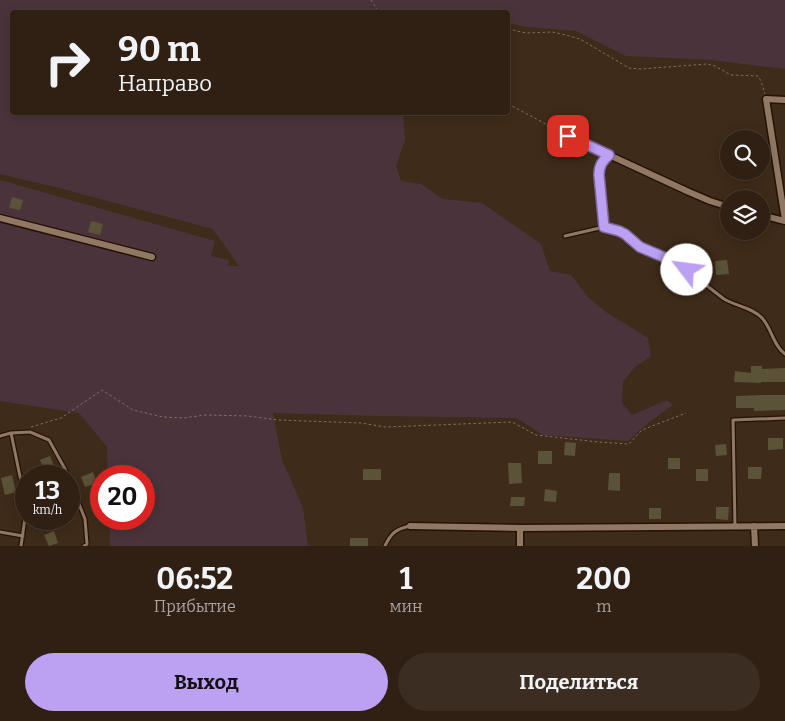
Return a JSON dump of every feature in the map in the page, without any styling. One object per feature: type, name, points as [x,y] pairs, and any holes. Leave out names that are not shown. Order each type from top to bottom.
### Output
[{"type":"street","points":[[770,217],[785,220],[766,99],[785,100]]},
{"type":"street","points":[[568,136],[689,192],[720,204]]},
{"type":"street","points":[[0,218],[152,257]]},
{"type":"street","points":[[410,526],[520,528],[785,526]]},
{"type":"street","points":[[754,526],[755,546]]},
{"type":"street","points":[[520,528],[520,546]]},
{"type":"lane","points":[[604,227],[599,168],[609,155]]},
{"type":"lane","points":[[565,236],[604,227],[625,234],[640,247],[680,265],[724,299],[754,312],[766,324],[777,346],[785,354]]},
{"type":"lane","points":[[734,526],[733,420],[785,418]]},
{"type":"lane","points":[[0,436],[11,433],[30,432],[49,440],[63,465]]},
{"type":"lane","points":[[11,433],[23,491],[25,518],[22,546]]},
{"type":"lane","points":[[80,507],[85,519],[87,544],[84,546]]},
{"type":"lane","points":[[386,546],[394,532],[410,526]]},
{"type":"lane","points":[[0,532],[23,536]]},
{"type":"path","points":[[510,29],[526,33],[552,32],[580,39],[629,68],[641,69],[707,64],[715,66],[731,75],[758,76],[766,99]]},
{"type":"path","points":[[510,105],[568,136]]},
{"type":"path","points":[[30,428],[61,418],[102,390],[133,410],[163,417],[184,418],[204,415],[248,416],[278,420],[361,423],[385,427],[512,422],[536,436],[629,444],[642,430],[686,413]]},
{"type":"shaded area","points":[[0,0],[785,0],[785,69],[711,60],[626,56],[576,31],[527,27],[510,23],[510,10],[10,10],[10,115],[403,115],[405,140],[396,166],[401,181],[421,184],[443,199],[482,203],[541,244],[550,271],[571,275],[588,297],[606,312],[648,338],[651,356],[634,368],[623,382],[622,403],[632,415],[667,400],[673,405],[648,423],[628,441],[543,435],[517,418],[273,413],[282,460],[303,508],[308,546],[110,546],[109,530],[155,530],[155,465],[108,465],[107,447],[79,413],[0,401],[0,180],[215,241],[211,256],[229,260],[228,266],[239,266],[213,229],[0,174]]},
{"type":"building","points":[[12,197],[23,200],[20,210],[9,208]]},
{"type":"building","points":[[91,221],[103,224],[100,235],[88,232]]},
{"type":"building","points":[[727,260],[729,274],[716,275],[715,261]]},
{"type":"building","points":[[751,366],[762,366],[762,369],[785,368],[785,382],[734,382],[735,371],[751,373]]},
{"type":"building","points":[[785,395],[785,410],[754,411],[754,408],[736,408],[736,396]]},
{"type":"building","points":[[768,438],[783,438],[783,449],[768,450]]},
{"type":"building","points":[[565,442],[576,443],[575,456],[564,455]]},
{"type":"building","points":[[726,444],[727,455],[716,456],[715,445]]},
{"type":"building","points":[[538,451],[552,451],[552,464],[538,464]]},
{"type":"building","points":[[50,456],[54,465],[42,465],[40,460]]},
{"type":"building","points":[[668,458],[680,458],[680,469],[668,469]]},
{"type":"building","points":[[508,463],[521,463],[522,483],[509,484]]},
{"type":"building","points":[[748,467],[762,467],[761,479],[748,479]]},
{"type":"building","points":[[363,469],[381,469],[381,480],[363,480]]},
{"type":"building","points":[[696,469],[708,469],[708,481],[696,481]]},
{"type":"building","points":[[90,473],[90,485],[85,487],[81,477]]},
{"type":"building","points":[[609,473],[620,473],[620,491],[608,490]]},
{"type":"building","points":[[12,475],[15,492],[5,495],[1,478]]},
{"type":"building","points":[[545,489],[557,491],[556,502],[544,501]]},
{"type":"building","points":[[511,497],[525,497],[524,506],[510,506]]},
{"type":"building","points":[[716,507],[729,507],[728,520],[716,519]]},
{"type":"building","points":[[649,508],[661,508],[661,519],[649,519]]},
{"type":"building","points":[[54,531],[58,543],[49,546],[44,535]]},
{"type":"building","points":[[350,538],[368,538],[368,546],[350,546]]},
{"type":"route","points":[[568,136],[609,155],[599,168],[604,227],[625,234],[646,251],[673,261],[687,270]]}]
